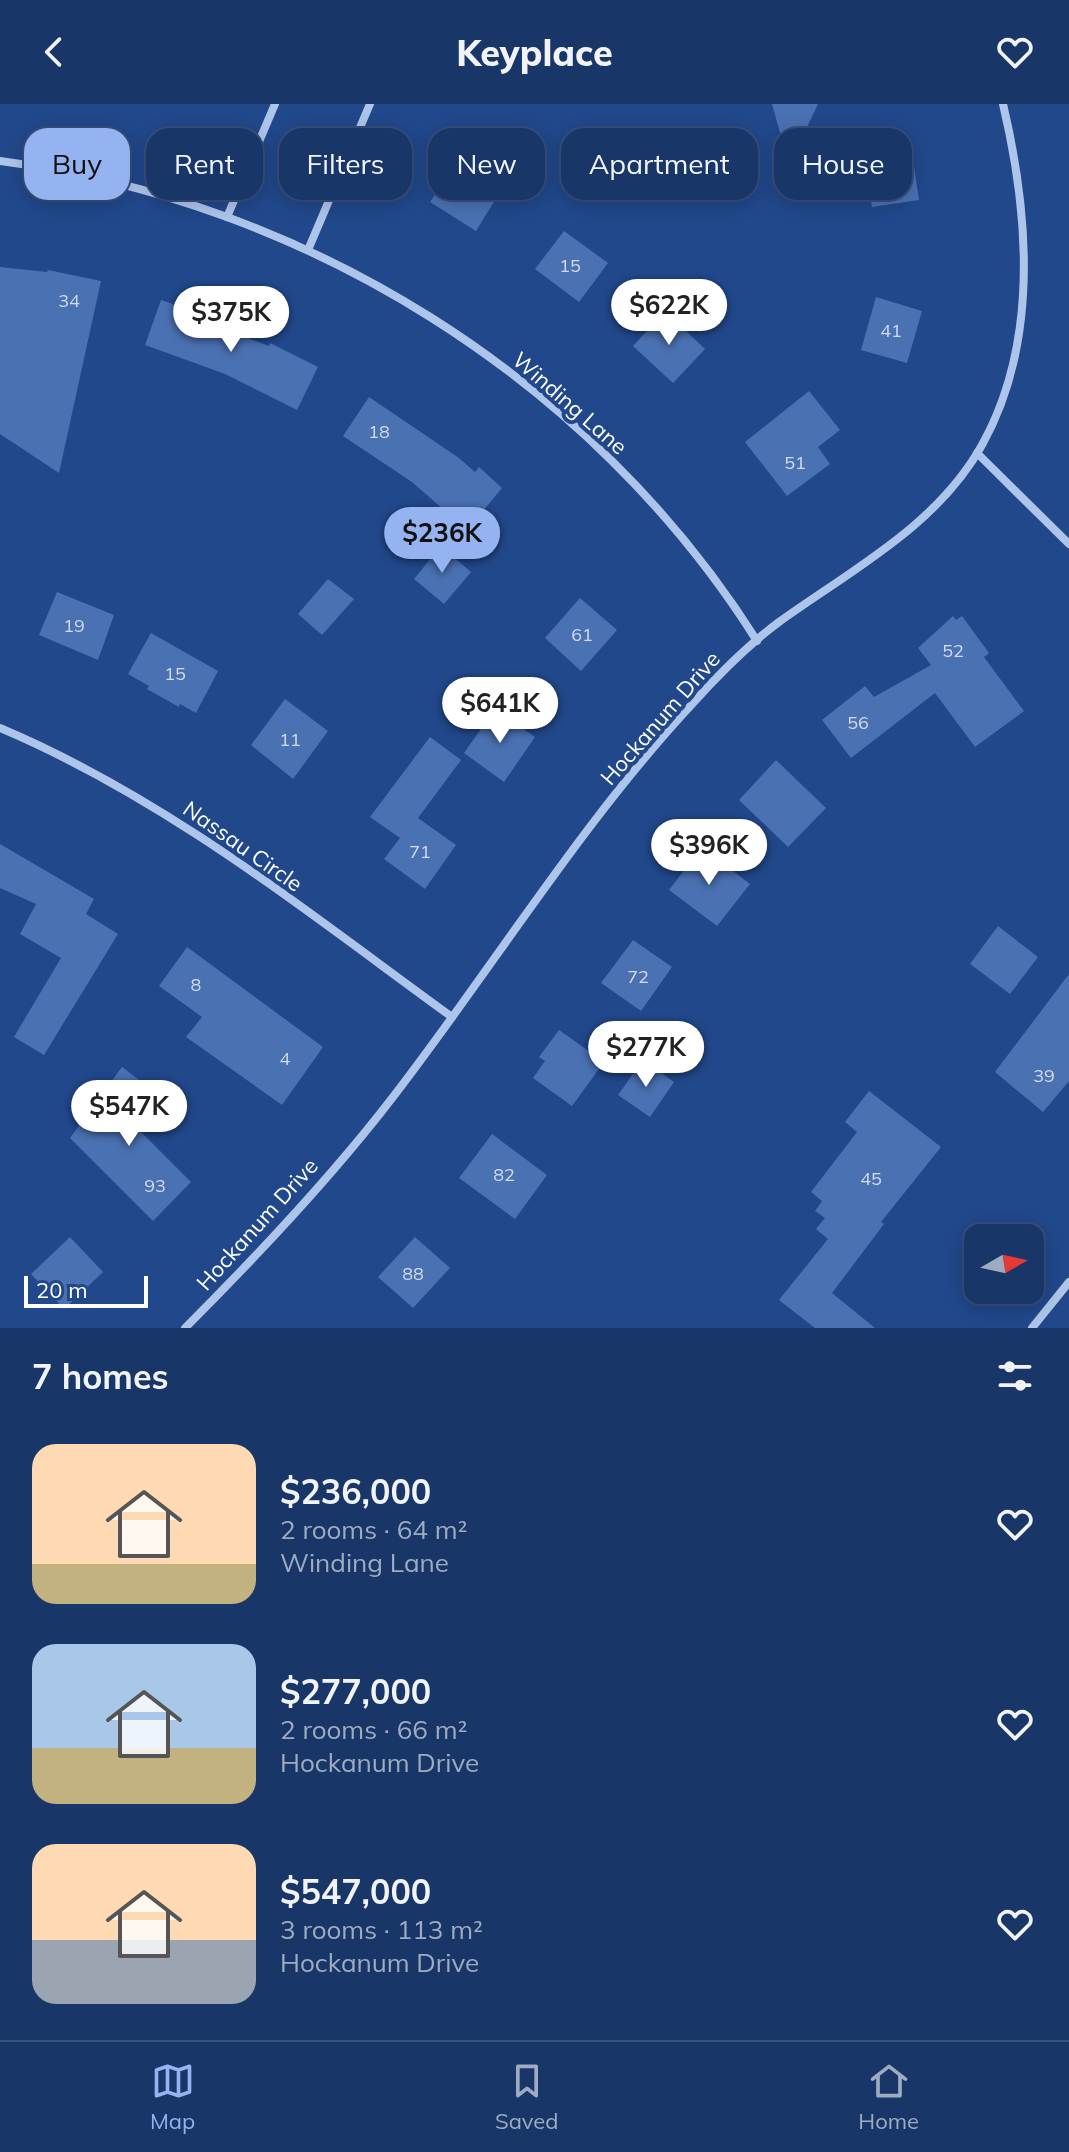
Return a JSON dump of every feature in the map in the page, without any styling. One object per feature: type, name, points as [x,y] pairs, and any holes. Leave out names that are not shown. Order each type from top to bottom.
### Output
[{"type":"street","points":[[227,217],[275,104]]},
{"type":"street","points":[[308,250],[370,104]]},
{"type":"street","name":"Hockanum Drive","points":[[185,1328],[232,1280],[392,1099],[642,761],[711,684],[757,641],[927,515],[954,486],[977,453],[1003,397],[1019,335],[1022,308],[1022,224],[1003,104]]},
{"type":"street","name":"Winding Lane","points":[[0,161],[129,186],[227,217],[308,250],[379,286],[461,337],[566,419],[617,466],[710,571],[757,641]]},
{"type":"street","points":[[977,453],[1069,544]]},
{"type":"street","name":"Nassau Circle","points":[[0,728],[77,763],[166,814],[452,1017]]},
{"type":"street","points":[[1032,1328],[1069,1282]]},
{"type":"building","points":[[772,104],[818,104],[807,128],[779,128]]},
{"type":"building","points":[[912,153],[919,200],[872,207],[871,200],[912,200]]},
{"type":"building","points":[[431,200],[495,200],[476,231],[430,202]]},
{"type":"building","points":[[564,231],[608,263],[579,302],[535,269]]},
{"type":"building","points":[[0,267],[48,270],[101,281],[59,473],[0,434]]},
{"type":"building","points":[[876,297],[922,311],[907,363],[861,350]]},
{"type":"building","points":[[161,300],[213,318],[211,324],[269,346],[270,343],[318,367],[297,410],[225,374],[145,345]]},
{"type":"building","points":[[665,311],[705,349],[673,383],[633,346]]},
{"type":"building","points":[[809,391],[840,430],[818,447],[830,464],[787,496],[745,442]]},
{"type":"building","points":[[369,397],[475,472],[479,467],[502,488],[467,530],[412,482],[343,436]]},
{"type":"building","points":[[441,546],[471,572],[444,604],[414,579]]},
{"type":"building","points":[[328,579],[354,599],[322,635],[298,614]]},
{"type":"building","points":[[57,592],[114,615],[98,660],[39,635]]},
{"type":"building","points":[[580,598],[617,630],[581,671],[545,638]]},
{"type":"building","points":[[953,616],[956,620],[962,616],[989,653],[984,657],[1024,711],[975,747],[935,693],[851,758],[822,720],[865,686],[874,697],[931,665],[918,648]]},
{"type":"building","points":[[151,633],[218,671],[196,713],[147,689],[149,686],[128,674]]},
{"type":"building","points":[[285,699],[328,731],[293,779],[251,745]]},
{"type":"building","points":[[495,709],[535,737],[504,782],[464,753]]},
{"type":"building","points":[[430,737],[461,760],[418,818],[456,845],[425,889],[384,859],[400,838],[370,817]]},
{"type":"building","points":[[776,760],[826,808],[788,847],[739,800]]},
{"type":"building","points":[[0,844],[94,899],[86,914],[118,934],[44,1055],[14,1037],[61,958],[20,934],[36,904],[0,888]]},
{"type":"building","points":[[702,847],[750,884],[717,926],[669,890]]},
{"type":"building","points":[[998,926],[1038,957],[1010,994],[970,964]]},
{"type":"building","points":[[633,940],[672,967],[641,1011],[601,983]]},
{"type":"building","points":[[187,947],[323,1047],[282,1105],[186,1037],[202,1017],[159,986]]},
{"type":"building","points":[[1069,974],[1069,1081],[1043,1112],[995,1072]]},
{"type":"building","points":[[559,1030],[604,1062],[572,1106],[533,1078],[545,1061],[539,1057]]},
{"type":"building","points":[[643,1060],[674,1082],[650,1117],[618,1095]]},
{"type":"building","points":[[122,1067],[151,1089],[129,1120],[191,1182],[153,1221],[70,1138]]},
{"type":"building","points":[[869,1091],[941,1147],[881,1222],[884,1224],[832,1293],[875,1328],[815,1328],[779,1300],[828,1239],[816,1229],[825,1218],[815,1211],[822,1201],[811,1192],[857,1132],[845,1122]]},
{"type":"building","points":[[492,1134],[547,1175],[515,1219],[459,1178]]},
{"type":"building","points":[[70,1237],[103,1272],[64,1309],[31,1274]]},
{"type":"building","points":[[415,1237],[450,1268],[413,1308],[378,1277]]}]
